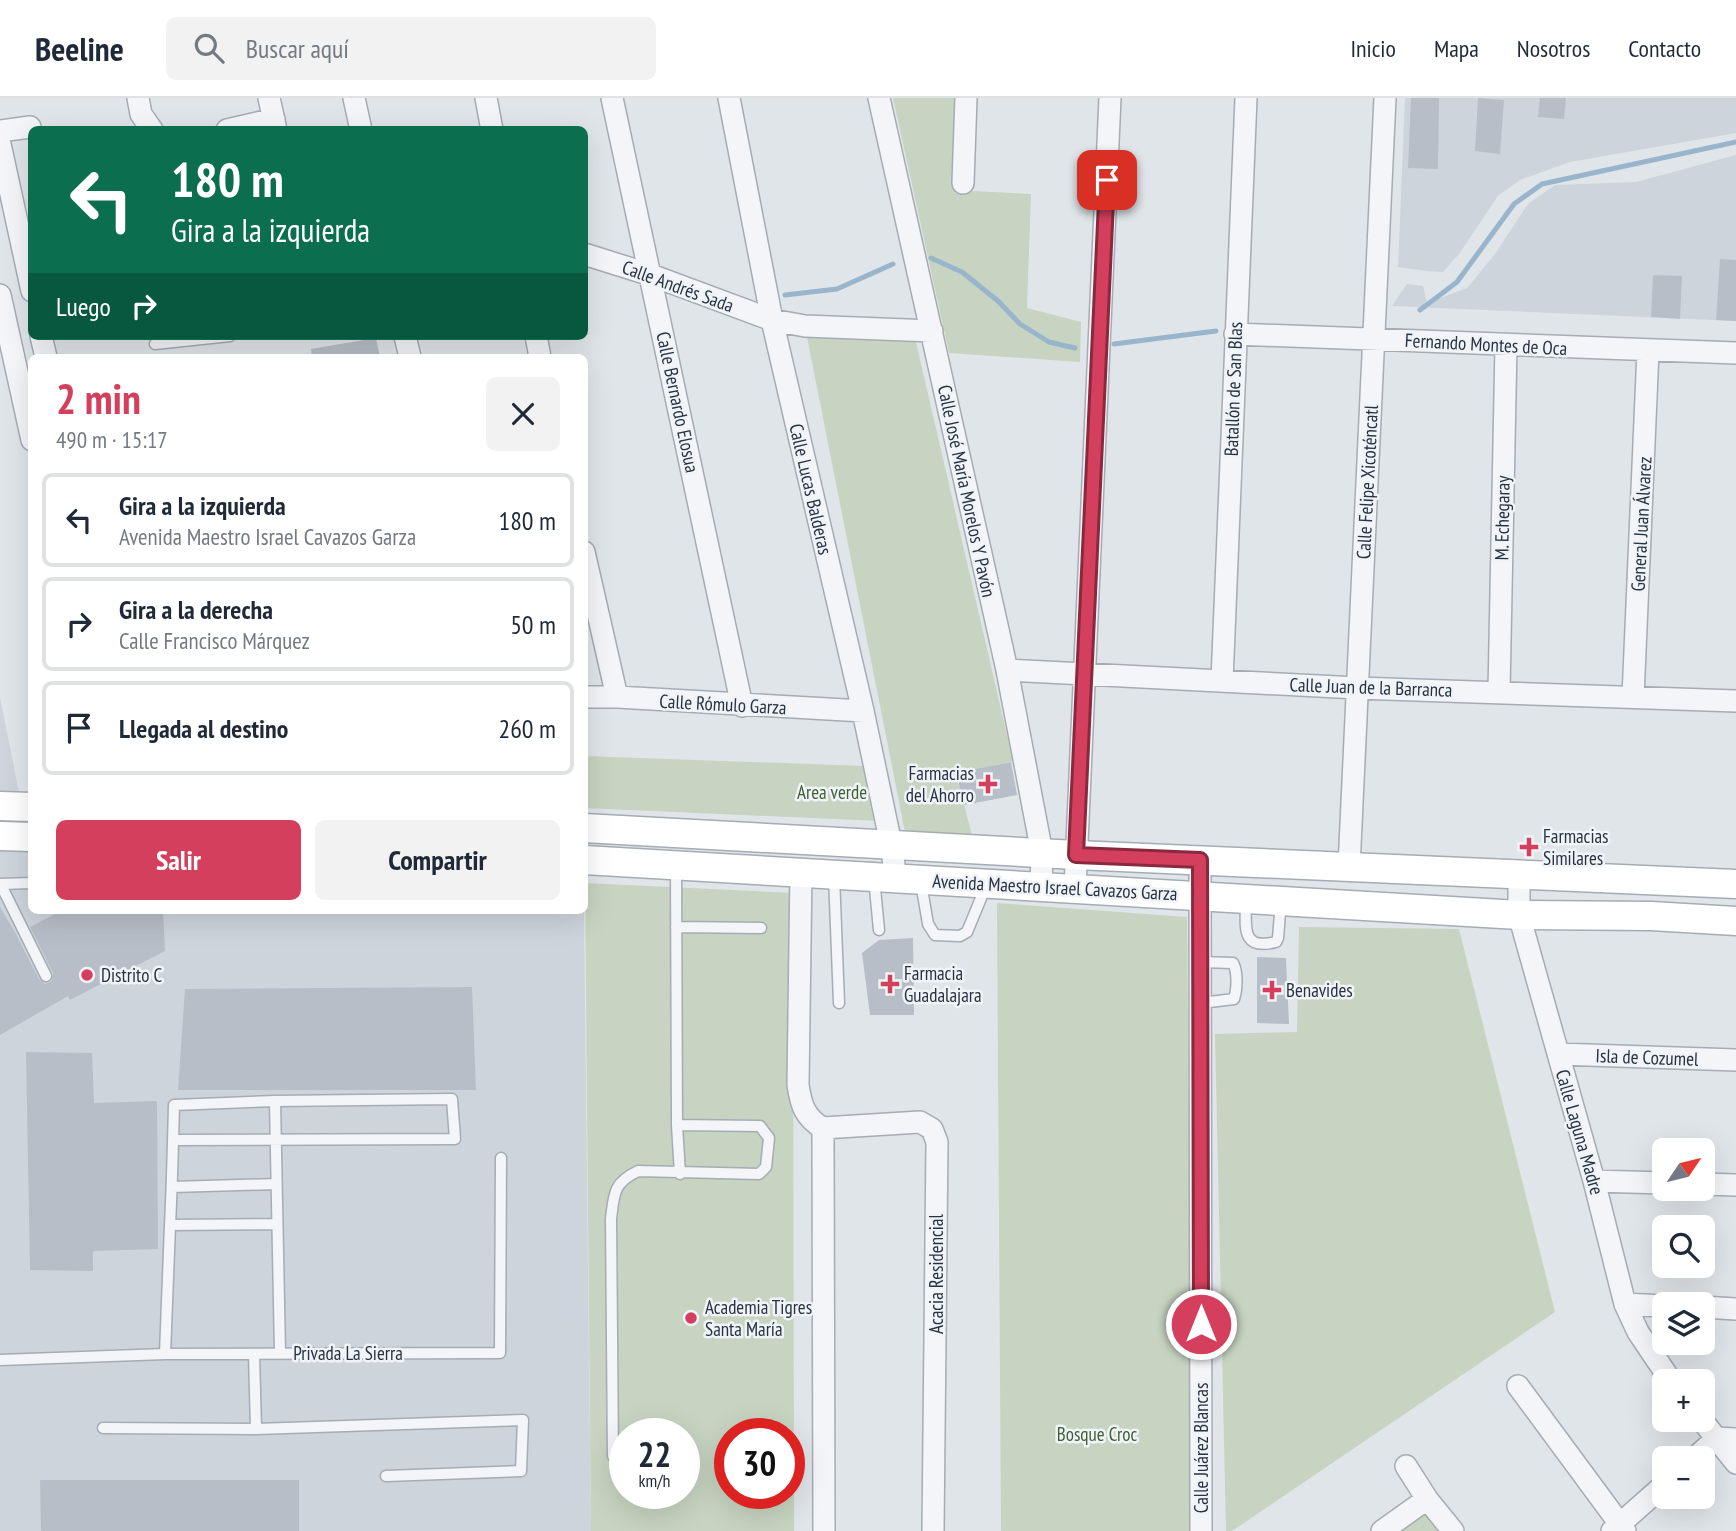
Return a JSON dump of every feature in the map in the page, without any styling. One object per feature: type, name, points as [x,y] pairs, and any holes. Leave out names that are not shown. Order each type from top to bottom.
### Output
[{"type":"main road","points":[[0,806],[28,807]]},
{"type":"main road","name":"Avenida Maestro Israel Cavazos Garza","points":[[588,828],[1076,855],[1736,884]]},
{"type":"main road","points":[[0,836],[28,837]]},
{"type":"main road","name":"Avenida Maestro Israel Cavazos Garza","points":[[588,860],[1518,915],[1651,916],[1736,921]]},
{"type":"street","points":[[269,98],[275,124]]},
{"type":"street","points":[[354,98],[360,126]]},
{"type":"street","points":[[485,98],[491,126]]},
{"type":"street","name":"Calle Bernardo Elosua","points":[[612,98],[742,706]]},
{"type":"street","name":"Calle Lucas Balderas","points":[[729,98],[772,320],[863,711],[897,879]]},
{"type":"street","name":"Calle José María Morelos Y Pavón","points":[[879,98],[1007,670],[1042,853],[1041,886]]},
{"type":"street","points":[[963,183],[966,98]]},
{"type":"street","points":[[1075,888],[1110,98]]},
{"type":"street","name":"Batallón de San Blas","points":[[1222,681],[1246,98]]},
{"type":"street","name":"Calle Felipe Xicoténcatl","points":[[1349,867],[1385,98]]},
{"type":"street","points":[[0,131],[28,127]]},
{"type":"street","points":[[0,144],[28,273]]},
{"type":"street","name":"Calle Andrés Sada","points":[[588,255],[651,275],[772,320],[806,326],[932,331]]},
{"type":"street","points":[[0,295],[28,421]]},
{"type":"street","name":"Fernando Montes de Oca","points":[[1236,334],[1736,353]]},
{"type":"street","name":"M. Echegaray","points":[[1499,691],[1506,345]]},
{"type":"street","name":"General Juan Álvarez","points":[[1633,697],[1648,351]]},
{"type":"street","points":[[588,570],[617,697]]},
{"type":"street","name":"Calle Juan de la Barranca","points":[[1007,670],[1357,688],[1736,701]]},
{"type":"street","name":"Calle Rómulo Garza","points":[[588,697],[863,711]]},
{"type":"street","name":"Calle Juárez Blancas","points":[[1200,860],[1201,1531]]},
{"type":"street","points":[[801,872],[798,1086],[806,1113],[813,1122],[823,1128],[824,1531]]},
{"type":"street","name":"Calle Laguna Madre","points":[[1519,873],[1518,915],[1594,1181],[1625,1304],[1638,1332],[1663,1369]]},
{"type":"street","name":"Isla de Cozumel","points":[[1558,1054],[1736,1060]]},
{"type":"street","name":"Acacia Residencial","points":[[823,1128],[920,1122],[932,1129],[937,1142],[933,1531]]},
{"type":"street","points":[[1594,1181],[1652,1183]]},
{"type":"street","points":[[1715,1184],[1736,1185]]},
{"type":"street","points":[[1625,1304],[1652,1305]]},
{"type":"street","points":[[1715,1308],[1736,1309]]},
{"type":"street","points":[[1518,1386],[1619,1529],[1652,1497]]},
{"type":"street","points":[[1726,1438],[1736,1463]]},
{"type":"street","points":[[1406,1466],[1427,1499],[1453,1531]]},
{"type":"street","points":[[1381,1531],[1427,1499]]},
{"type":"lane","points":[[155,344],[192,340]]},
{"type":"lane","points":[[676,864],[677,1125],[680,1174]]},
{"type":"lane","points":[[834,876],[839,1003]]},
{"type":"lane","points":[[897,879],[934,935],[960,936],[967,932],[987,884]]},
{"type":"lane","points":[[879,930],[897,879]]},
{"type":"lane","points":[[28,883],[1,885],[46,976]]},
{"type":"lane","points":[[1246,898],[1246,934],[1252,942],[1276,942],[1282,900]]},
{"type":"lane","points":[[676,927],[761,928]]},
{"type":"lane","points":[[1201,962],[1233,963],[1236,981],[1234,999],[1201,1003]]},
{"type":"lane","points":[[165,1354],[174,1105],[452,1099],[454,1139],[173,1140]]},
{"type":"lane","points":[[275,1101],[280,1353]]},
{"type":"lane","points":[[613,1418],[611,1219],[614,1193],[623,1178],[638,1171],[759,1174],[766,1167],[769,1138],[760,1126],[677,1125]]},
{"type":"lane","name":"Privada La Sierra","points":[[0,1360],[165,1354],[500,1353],[501,1158]]},
{"type":"lane","points":[[172,1187],[276,1184]]},
{"type":"lane","points":[[170,1225],[277,1224]]},
{"type":"lane","points":[[254,1354],[256,1429]]},
{"type":"lane","points":[[103,1428],[256,1429],[523,1420],[521,1471],[386,1476]]},
{"type":"shaded area","points":[[1405,98],[1736,98],[1736,133],[1570,162],[1520,180],[1498,196],[1459,254],[1443,272],[1426,271],[1398,267]]},
{"type":"shaded area","points":[[1736,155],[1736,321],[1392,306],[1407,284],[1423,286],[1427,303],[1467,288],[1495,254],[1528,204],[1555,185],[1636,182]]},
{"type":"shaded area","points":[[0,697],[19,792],[0,792]]},
{"type":"shaded area","points":[[0,846],[28,848],[28,914],[584,914],[591,1531],[0,1531]]},
{"type":"green space","points":[[893,98],[956,98],[953,190],[1031,194],[1027,308],[1081,322],[1080,362],[949,353]]},
{"type":"green space","points":[[807,337],[916,342],[1013,761],[956,774],[972,835],[905,832]]},
{"type":"green space","name":"Area verde","points":[[588,756],[865,766],[879,821],[588,808]]},
{"type":"green space","name":"Academia Tigres Santa María","points":[[588,883],[793,893],[794,1418],[714,1418],[714,1509],[794,1509],[794,1531],[591,1531],[585,914],[588,914]]},
{"type":"green space","name":"Bosque Croc","points":[[997,903],[1187,917],[1193,1531],[1001,1531]]},
{"type":"green space","points":[[1299,927],[1459,929],[1555,1312],[1232,1531],[1226,1531],[1215,1034],[1297,1032]]},
{"type":"green space","points":[[1427,1509],[1444,1531],[1396,1531]]},
{"type":"building","points":[[1411,98],[1439,98],[1438,169],[1408,168]]},
{"type":"building","points":[[1478,98],[1504,100],[1500,154],[1475,151]]},
{"type":"building","points":[[1540,98],[1566,98],[1564,119],[1538,117]]},
{"type":"building","points":[[1720,259],[1736,260],[1736,321],[1716,320]]},
{"type":"building","points":[[1653,275],[1682,276],[1680,319],[1651,317]]},
{"type":"building","points":[[376,340],[379,354],[312,354],[311,349]]},
{"type":"building","name":"Farmacias del Ahorro","points":[[1011,762],[1017,795],[964,805],[956,773]]},
{"type":"building","name":"Distrito C","points":[[0,907],[39,979],[45,984],[52,981],[53,973],[30,927],[55,914],[163,914],[165,951],[70,1000],[68,996],[0,1035]]},
{"type":"building","name":"Farmacia Guadalajara","points":[[913,938],[914,1015],[870,1015],[862,953],[879,940]]},
{"type":"building","name":"Benavides","points":[[1257,957],[1286,958],[1289,1024],[1257,1023]]},
{"type":"building","points":[[472,987],[476,1090],[178,1090],[185,989]]},
{"type":"building","points":[[26,1052],[92,1053],[94,1103],[157,1101],[158,1249],[93,1251],[93,1271],[30,1270]]},
{"type":"building","points":[[40,1480],[299,1480],[299,1531],[41,1531]]},
{"type":"waterway","points":[[1420,310],[1457,282],[1514,204],[1542,184],[1736,142]]},
{"type":"waterway","points":[[931,258],[962,272],[998,301],[1020,324],[1049,342],[1075,348]]},
{"type":"waterway","points":[[785,295],[837,289],[893,264]]},
{"type":"waterway","points":[[1114,344],[1216,331]]},
{"type":"place","name":"Farmacias del Ahorro","points":[[988,784]]},
{"type":"place","name":"Farmacias Similares","points":[[1529,847]]},
{"type":"place","name":"Distrito C","points":[[87,975]]},
{"type":"place","name":"Farmacia Guadalajara","points":[[890,984]]},
{"type":"place","name":"Benavides","points":[[1272,990]]},
{"type":"place","name":"Academia Tigres Santa María","points":[[691,1318]]},
{"type":"route","points":[[1107,180],[1076,855],[1200,860],[1201,1324]]}]
